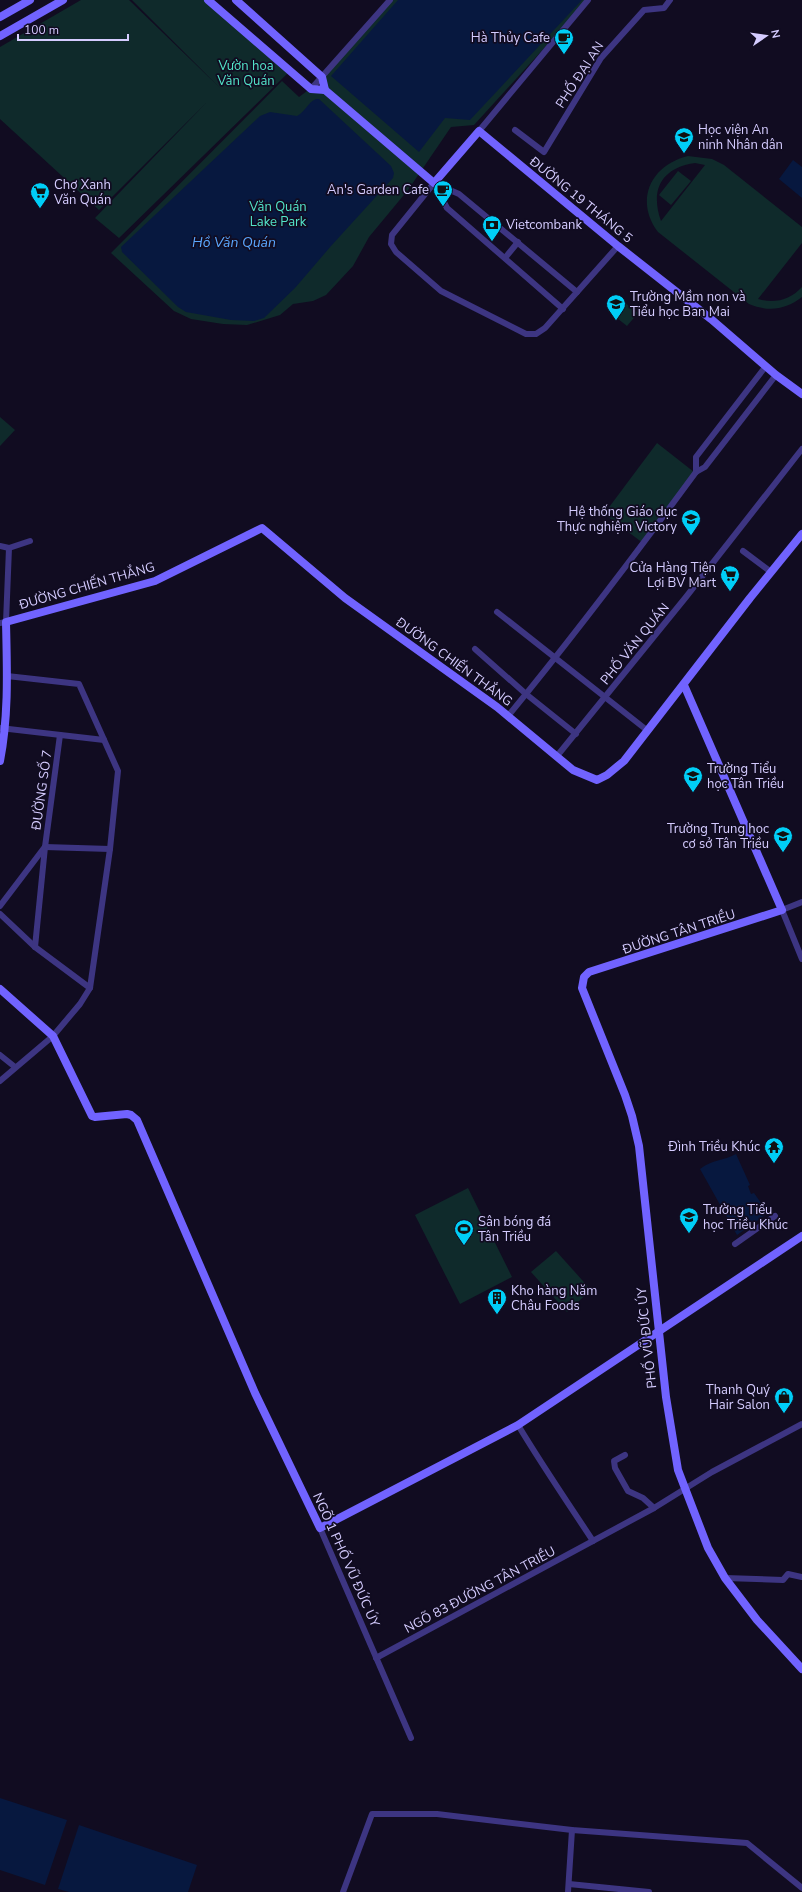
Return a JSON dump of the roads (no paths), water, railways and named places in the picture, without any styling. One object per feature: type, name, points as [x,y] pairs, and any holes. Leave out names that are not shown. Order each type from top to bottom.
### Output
[{"type":"street","points":[[0,18],[30,0]]},
{"type":"street","points":[[0,36],[62,0]]},
{"type":"street","points":[[208,0],[311,89],[325,90]]},
{"type":"street","points":[[236,0],[322,77],[325,90],[412,165],[434,183],[459,194],[578,292]]},
{"type":"street","points":[[588,0],[392,235],[391,244],[396,252],[441,292],[526,334],[536,334],[545,328],[618,246]]},
{"type":"street","name":"PHỐ ĐẠI AN","points":[[514,130],[544,152],[601,58],[644,10],[664,8],[670,0]]},
{"type":"street","points":[[311,89],[387,1]]},
{"type":"street","name":"ĐƯỜNG 19 THÁNG 5","points":[[479,131],[618,246],[711,319],[776,375],[802,394]]},
{"type":"street","points":[[434,183],[446,208],[563,309]]},
{"type":"street","points":[[505,258],[518,242]]},
{"type":"street","points":[[696,472],[696,457],[766,366]]},
{"type":"street","points":[[508,716],[556,659],[696,472],[705,466],[776,375]]},
{"type":"street","name":"PHỐ VĂN QUÁN","points":[[557,756],[606,698],[802,448]]},
{"type":"street","name":"ĐƯỜNG CHIẾN THẮNG","points":[[3,622],[154,581],[262,528],[345,598],[508,716],[574,770],[597,780],[606,776],[624,761],[802,534]]},
{"type":"street","points":[[0,546],[9,548],[30,541]]},
{"type":"street","points":[[0,761],[7,676],[3,622],[9,548]]},
{"type":"street","points":[[743,552],[771,572]]},
{"type":"street","points":[[497,612],[648,731]]},
{"type":"street","points":[[475,649],[526,694],[576,734]]},
{"type":"street","points":[[0,1081],[53,1036],[80,1004],[90,988],[110,849],[118,771],[79,684],[7,676]]},
{"type":"street","points":[[684,685],[802,959]]},
{"type":"street","points":[[2,729],[104,740]]},
{"type":"street","name":"ĐƯỜNG SỐ 7","points":[[35,947],[60,735]]},
{"type":"street","points":[[0,906],[46,847],[110,849]]},
{"type":"street","points":[[782,910],[802,902]]},
{"type":"street","name":"ĐƯỜNG TÂN TRIỀU","points":[[584,977],[597,970],[782,910]]},
{"type":"street","points":[[0,914],[35,947],[90,988]]},
{"type":"street","name":"PHỐ VŨ ĐỨC ÚY","points":[[584,977],[582,988],[625,1095],[639,1146],[666,1397],[678,1470],[684,1489],[708,1548],[725,1578],[757,1620],[802,1669]]},
{"type":"street","points":[[0,989],[53,1036]]},
{"type":"street","name":"NGÕ 1 PHỐ VŨ ĐỨC ÚY","points":[[53,1036],[92,1116],[95,1118],[127,1114],[132,1115],[137,1120],[255,1393],[320,1528],[411,1738]]},
{"type":"street","points":[[0,1055],[15,1067]]},
{"type":"street","points":[[735,1244],[776,1216]]},
{"type":"street","points":[[320,1528],[518,1425],[659,1333],[802,1236]]},
{"type":"street","name":"NGÕ 83 ĐƯỜNG TÂN TRIỀU","points":[[376,1658],[654,1508],[684,1489],[802,1424]]},
{"type":"street","points":[[518,1425],[551,1480],[575,1511],[593,1541]]},
{"type":"street","points":[[625,1455],[614,1461],[615,1468],[628,1491],[643,1498],[654,1508]]},
{"type":"street","points":[[725,1578],[783,1580],[788,1574],[802,1577]]},
{"type":"street","points":[[343,1892],[372,1814],[437,1814],[572,1830],[747,1843],[802,1888]]},
{"type":"street","points":[[568,1892],[572,1830]]},
{"type":"street","points":[[569,1884],[649,1892]]},
{"type":"water","points":[[398,0],[582,0],[470,120],[445,118],[419,152],[331,76]]},
{"type":"water","name":"Hồ Văn Quán","points":[[319,99],[391,166],[394,173],[393,178],[295,288],[264,318],[254,321],[231,320],[186,312],[178,307],[122,252],[121,247],[260,116],[270,112],[297,116],[313,100]]},
{"type":"water","points":[[793,160],[802,167],[802,198],[779,179]]},
{"type":"water","points":[[736,1154],[750,1185],[748,1186],[751,1194],[754,1193],[768,1213],[737,1235],[700,1169],[709,1163]]},
{"type":"water","points":[[0,1798],[67,1820],[45,1885],[0,1870]]},
{"type":"water","points":[[79,1825],[197,1865],[188,1892],[69,1892],[58,1889]]},
{"type":"place","name":"Hà Thủy Cafe","points":[[564,55]]},
{"type":"place","name":"Học viện An ninh Nhân dân","points":[[684,154]]},
{"type":"place","name":"An's Garden Cafe","points":[[443,207]]},
{"type":"place","name":"Chợ Xanh Văn Quán","points":[[40,209]]},
{"type":"place","name":"Vietcombank","points":[[492,242]]},
{"type":"place","name":"Trường Mầm non và Tiểu học Ban Mai","points":[[616,321]]},
{"type":"place","name":"Hệ thống Giáo dục Thực nghiệm Victory","points":[[691,536]]},
{"type":"place","name":"Cửa Hàng Tiện Lợi BV Mart","points":[[730,592]]},
{"type":"place","name":"Trường Tiểu học Tân Triều","points":[[693,793]]},
{"type":"place","name":"Trường Trung học cơ sở Tân Triều","points":[[783,853]]},
{"type":"place","name":"Đình Triều Khúc","points":[[774,1164]]},
{"type":"place","name":"Trường Tiểu học Triều Khúc","points":[[689,1234]]},
{"type":"place","name":"Sân bóng đá Tân Triều","points":[[464,1246]]},
{"type":"place","name":"Kho hàng Năm Châu Foods","points":[[497,1315]]},
{"type":"place","name":"Thanh Quý Hair Salon","points":[[784,1414]]},
{"type":"park label","name":"Vườn hoa Văn Quán","points":[[246,74]]},
{"type":"park label","name":"Văn Quán Lake Park","points":[[278,214]]}]
